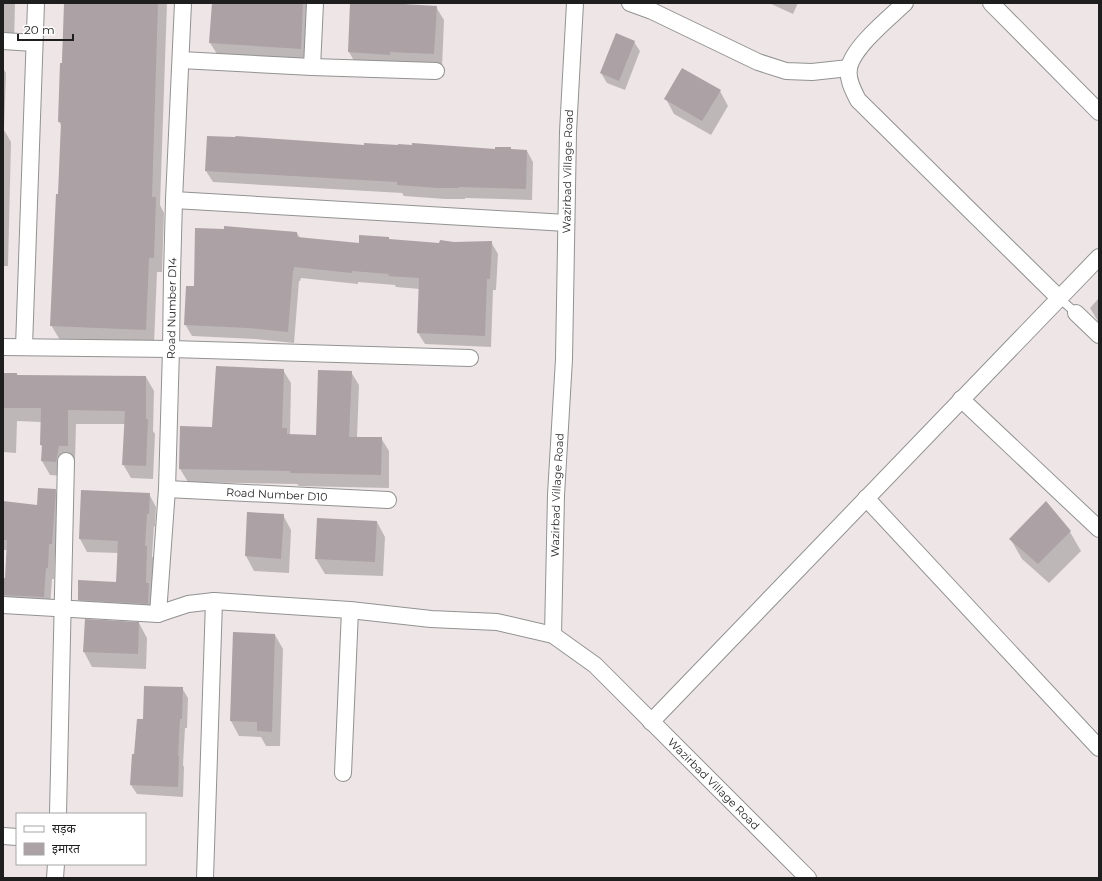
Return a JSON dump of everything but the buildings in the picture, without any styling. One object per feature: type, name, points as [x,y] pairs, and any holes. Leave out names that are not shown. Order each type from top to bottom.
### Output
[{"type":"street","points":[[24,347],[36,3]]},
{"type":"street","name":"Road Number D14","points":[[158,614],[167,489],[172,349],[174,200],[182,3]]},
{"type":"street","points":[[312,67],[315,3]]},
{"type":"street","name":"Wazirbad Village Road","points":[[575,3],[570,80],[564,359],[556,495],[553,635],[595,665],[808,878]]},
{"type":"street","points":[[630,3],[652,11],[758,62],[786,71],[812,72],[849,68]]},
{"type":"street","points":[[905,3],[859,47],[849,68],[851,85],[858,100],[1059,298]]},
{"type":"street","points":[[991,3],[1099,112]]},
{"type":"street","points":[[3,41],[34,43]]},
{"type":"street","points":[[180,60],[312,67],[436,71]]},
{"type":"street","points":[[174,200],[566,223]]},
{"type":"street","points":[[651,722],[1099,257]]},
{"type":"street","points":[[1076,313],[1099,335]]},
{"type":"street","points":[[3,347],[172,349],[470,358]]},
{"type":"street","points":[[961,400],[1099,529]]},
{"type":"street","points":[[58,813],[66,461]]},
{"type":"street","name":"Road Number D10","points":[[167,489],[388,500]]},
{"type":"street","points":[[866,498],[1099,748]]},
{"type":"street","points":[[3,605],[158,614],[188,604],[214,602],[350,610],[431,619],[496,622],[553,635]]},
{"type":"street","points":[[205,878],[214,602]]},
{"type":"street","points":[[343,773],[350,610]]},
{"type":"street","points":[[3,836],[16,836]]},
{"type":"street","points":[[55,878],[56,865]]},
{"type":"lane","points":[[1059,298],[1076,313]]}]
